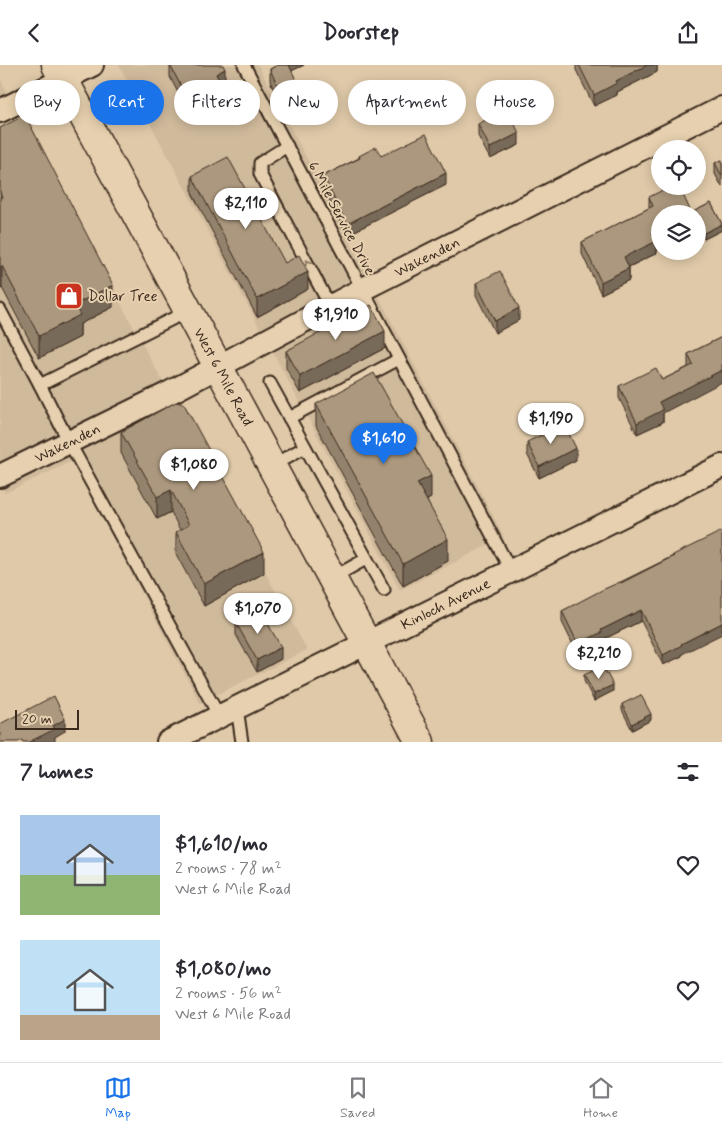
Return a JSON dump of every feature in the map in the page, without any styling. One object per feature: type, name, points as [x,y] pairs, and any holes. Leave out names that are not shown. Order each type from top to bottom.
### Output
[{"type":"main road","name":"West 6 Mile Road","points":[[60,72],[420,742]]},
{"type":"street","points":[[0,111],[60,72],[92,65]]},
{"type":"street","name":"Wakenden","points":[[0,476],[168,393],[363,289],[722,108]]},
{"type":"street","name":"Kinloch Avenue","points":[[168,742],[722,466]]},
{"type":"lane","name":"6 Mile Service Drive","points":[[244,65],[511,571]]},
{"type":"lane","points":[[287,146],[260,163],[260,174],[330,307]]},
{"type":"lane","points":[[0,310],[69,442],[209,699],[228,712],[242,742]]},
{"type":"lane","points":[[40,385],[188,311]]},
{"type":"lane","points":[[289,418],[399,359]]},
{"type":"lane","points":[[270,383],[384,590]]},
{"type":"lane","points":[[271,466],[305,447]]},
{"type":"lane","points":[[332,578],[366,559]]},
{"type":"shaded area","points":[[119,65],[258,65],[270,88],[270,125],[289,125],[504,537],[400,590],[151,125],[164,125],[164,80],[127,80]]},
{"type":"shaded area","points":[[0,79],[15,107],[15,125],[25,125],[307,650],[200,703],[72,461],[5,493],[0,483]]},
{"type":"building","points":[[170,65],[223,65],[225,69],[216,74],[219,80],[178,80]]},
{"type":"building","points":[[278,65],[289,65],[296,80],[275,80],[270,69]]},
{"type":"building","points":[[579,65],[647,65],[594,95]]},
{"type":"building","points":[[15,120],[15,125],[30,125],[113,285],[74,305],[80,315],[39,336],[2,266],[0,267],[0,198],[2,197],[0,192],[0,128]]},
{"type":"building","points":[[478,125],[515,125],[519,133],[490,148]]},
{"type":"building","points":[[426,134],[446,173],[347,224],[323,176],[360,158],[359,156],[376,147],[381,156]]},
{"type":"building","points":[[228,157],[285,263],[299,255],[308,272],[257,299],[192,176]]},
{"type":"building","points":[[722,160],[722,176],[715,163]]},
{"type":"building","points":[[653,195],[683,195],[688,205],[653,205],[649,197]]},
{"type":"building","points":[[711,203],[722,224],[706,232],[706,206]]},
{"type":"building","points":[[651,207],[651,244],[624,257],[629,268],[601,282],[582,242]]},
{"type":"building","points":[[500,271],[519,308],[495,321],[476,283]]},
{"type":"building","points":[[371,305],[385,331],[300,376],[286,351]]},
{"type":"building","points":[[722,337],[722,370],[659,402],[663,410],[637,423],[619,386],[656,368],[662,380],[693,365],[688,354]]},
{"type":"building","points":[[374,373],[431,476],[417,483],[448,539],[403,564],[316,404]]},
{"type":"building","points":[[176,402],[184,404],[264,552],[204,584],[176,532],[189,525],[171,490],[157,497],[121,432]]},
{"type":"building","points":[[564,424],[576,448],[539,467],[527,442]]},
{"type":"building","points":[[722,531],[722,623],[663,655],[641,610],[578,644],[562,611]]},
{"type":"building","points":[[260,610],[281,647],[257,660],[236,623]]},
{"type":"building","points":[[603,666],[613,685],[594,694],[584,675]]},
{"type":"building","points":[[641,695],[651,714],[632,724],[622,704]]},
{"type":"building","points":[[54,696],[65,719],[53,726],[55,729],[29,742],[23,742],[22,740],[18,742],[0,742],[0,724]]},
{"type":"place","name":"Dollar Tree","points":[[69,296]]}]
